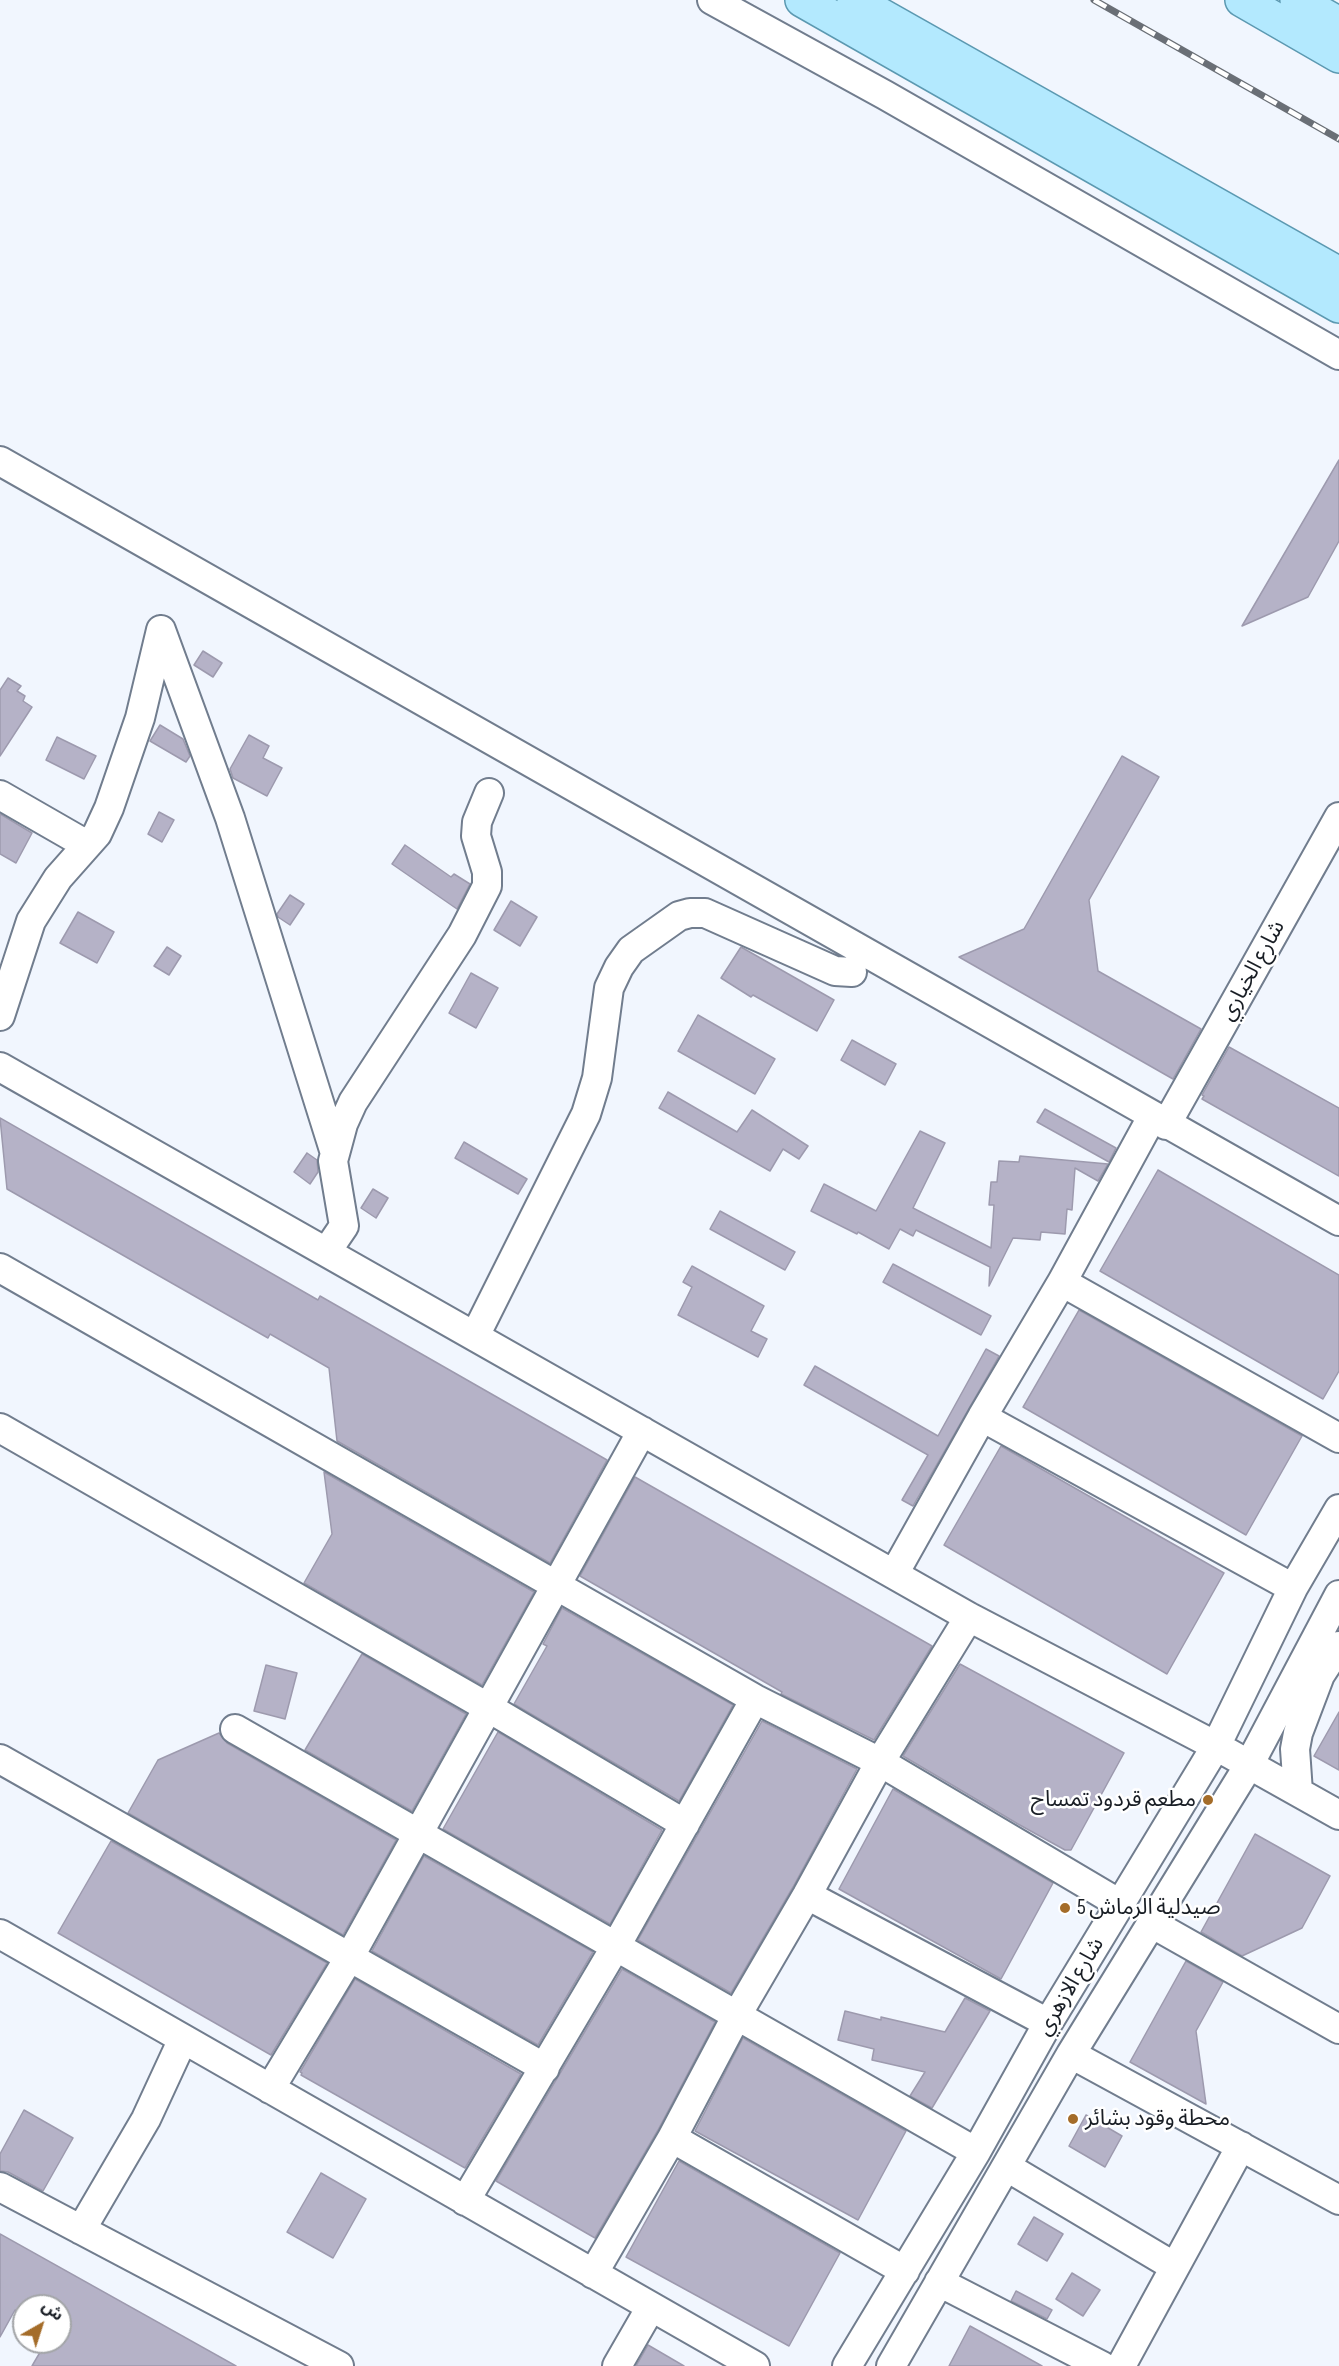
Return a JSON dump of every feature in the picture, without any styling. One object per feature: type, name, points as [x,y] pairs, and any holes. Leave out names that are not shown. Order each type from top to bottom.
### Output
[{"type":"main road","points":[[802,0],[1339,306]]},
{"type":"main road","points":[[854,0],[1339,274]]},
{"type":"main road","points":[[1242,0],[1339,56]]},
{"type":"main road","points":[[1297,0],[1339,24]]},
{"type":"street","points":[[712,0],[896,101],[1339,354]]},
{"type":"street","points":[[0,461],[1339,1221]]},
{"type":"street","points":[[0,1016],[31,921],[58,878],[97,834],[140,718],[160,630],[230,818],[334,1150]]},
{"type":"street","points":[[327,1251],[344,1226],[333,1161],[334,1150],[353,1102],[462,935],[486,886],[488,872],[476,836],[477,822],[489,793]]},
{"type":"street","points":[[0,795],[87,845]]},
{"type":"street","name":"شارع الخياري","points":[[894,1574],[982,1417],[1339,817]]},
{"type":"street","points":[[475,1336],[586,1114],[597,1078],[609,988],[619,967],[631,950],[679,916],[705,913],[835,971],[852,972]]},
{"type":"street","points":[[0,1067],[969,1617],[1216,1746],[1339,1815]]},
{"type":"street","points":[[0,1268],[755,1699],[880,1762],[1120,1904]]},
{"type":"street","points":[[1062,1282],[1339,1438]]},
{"type":"street","points":[[982,1417],[1293,1588]]},
{"type":"street","points":[[0,1428],[489,1708],[685,1824]]},
{"type":"street","points":[[270,2089],[349,1958],[642,1431]]},
{"type":"street","name":"شارع الازهري","points":[[847,2366],[976,2152],[1048,2023],[1216,1746],[1293,1588],[1339,1509]]},
{"type":"street","name":"شارع الازهري","points":[[891,2366],[1071,2054],[1249,1765],[1320,1676],[1339,1595]]},
{"type":"street","points":[[593,2274],[672,2138],[737,2015],[807,1895],[880,1762],[969,1617]]},
{"type":"street","points":[[1298,1792],[1296,1749],[1298,1733],[1320,1676],[1339,1646]]},
{"type":"street","points":[[465,2201],[616,1946],[755,1699]]},
{"type":"street","points":[[235,1729],[976,2152]]},
{"type":"street","points":[[0,1759],[545,2068]]},
{"type":"street","points":[[807,1895],[1048,2023]]},
{"type":"street","points":[[1153,1924],[1339,2029]]},
{"type":"street","points":[[0,1934],[754,2366]]},
{"type":"street","points":[[81,2230],[146,2119],[183,2039]]},
{"type":"street","points":[[1071,2054],[1339,2200]]},
{"type":"street","points":[[672,2138],[905,2271]]},
{"type":"street","points":[[1121,2366],[1241,2146]]},
{"type":"street","points":[[1007,2167],[1175,2267]]},
{"type":"street","points":[[0,2187],[81,2230],[300,2357],[339,2366]]},
{"type":"street","points":[[939,2282],[1102,2366]]},
{"type":"street","points":[[617,2366],[651,2307]]},
{"type":"building","points":[[1339,460],[1339,541],[1308,597],[1242,626]]},
{"type":"building","points":[[203,651],[222,663],[213,677],[194,665]]},
{"type":"building","points":[[8,678],[21,686],[17,691],[25,696],[23,701],[32,707],[0,756],[0,690]]},
{"type":"building","points":[[160,725],[183,739],[190,756],[186,762],[150,741]]},
{"type":"building","points":[[249,735],[269,746],[263,758],[282,768],[267,796],[233,778],[230,769]]},
{"type":"building","points":[[57,737],[96,756],[84,779],[46,760]]},
{"type":"building","points":[[1122,756],[1159,777],[1089,900],[1098,971],[1201,1029],[1173,1079],[959,957],[1024,929]]},
{"type":"building","points":[[159,812],[174,820],[162,842],[148,834]]},
{"type":"building","points":[[0,814],[32,833],[16,863],[0,854]]},
{"type":"building","points":[[405,845],[451,877],[454,874],[470,884],[457,909],[392,864]]},
{"type":"building","points":[[290,895],[304,904],[290,925],[277,914]]},
{"type":"building","points":[[511,901],[537,917],[520,946],[494,930]]},
{"type":"building","points":[[78,912],[114,932],[97,963],[60,943]]},
{"type":"building","points":[[167,947],[181,956],[169,975],[154,966]]},
{"type":"building","points":[[741,947],[834,1000],[817,1031],[753,995],[751,997],[721,978]]},
{"type":"building","points":[[471,973],[498,988],[476,1028],[449,1013]]},
{"type":"building","points":[[698,1015],[775,1059],[755,1094],[678,1051]]},
{"type":"building","points":[[852,1040],[896,1064],[885,1085],[841,1060]]},
{"type":"building","points":[[1229,1047],[1339,1108],[1339,1176],[1202,1099],[1204,1096],[1202,1095]]},
{"type":"building","points":[[668,1092],[737,1132],[752,1110],[808,1146],[799,1159],[783,1149],[770,1171],[659,1108]]},
{"type":"building","points":[[1045,1109],[1116,1148],[1109,1162],[1037,1122]]},
{"type":"building","points":[[0,1118],[318,1300],[320,1296],[607,1460],[550,1563],[337,1441],[329,1368],[270,1334],[268,1338],[7,1189]]},
{"type":"building","points":[[920,1131],[945,1143],[913,1208],[991,1248],[994,1205],[989,1205],[991,1182],[997,1182],[999,1161],[1019,1162],[1020,1156],[1108,1164],[1098,1181],[1075,1168],[1072,1210],[1067,1209],[1065,1234],[1041,1232],[1040,1240],[1013,1238],[989,1286],[990,1267],[916,1230],[913,1236],[900,1229],[889,1249],[811,1211],[824,1184],[876,1211]]},
{"type":"building","points":[[464,1142],[527,1179],[518,1194],[455,1158]]},
{"type":"building","points":[[307,1153],[317,1160],[318,1172],[310,1184],[294,1172]]},
{"type":"building","points":[[1158,1170],[1339,1275],[1339,1371],[1323,1399],[1100,1271]]},
{"type":"building","points":[[373,1189],[388,1198],[376,1218],[361,1208]]},
{"type":"building","points":[[720,1211],[795,1252],[785,1270],[710,1229]]},
{"type":"building","points":[[893,1264],[991,1316],[981,1335],[883,1282]]},
{"type":"building","points":[[692,1266],[764,1306],[751,1331],[767,1339],[758,1357],[678,1315],[692,1287],[683,1282]]},
{"type":"building","points":[[1079,1310],[1302,1436],[1246,1535],[1023,1407]]},
{"type":"building","points":[[986,1349],[999,1356],[913,1506],[902,1500],[928,1455],[804,1385],[815,1366],[938,1436]]},
{"type":"building","points":[[1001,1446],[1224,1573],[1167,1674],[944,1545]]},
{"type":"building","points":[[324,1472],[534,1592],[482,1685],[304,1583],[332,1534]]},
{"type":"building","points":[[635,1477],[932,1646],[874,1740],[781,1694],[782,1692],[580,1576]]},
{"type":"building","points":[[562,1608],[733,1705],[679,1801],[514,1704],[547,1646],[543,1644]]},
{"type":"building","points":[[362,1654],[466,1714],[412,1811],[305,1750]]},
{"type":"building","points":[[960,1664],[1124,1753],[1071,1850],[1065,1850],[1018,1824],[903,1756]]},
{"type":"building","points":[[266,1665],[297,1673],[285,1719],[254,1711]]},
{"type":"building","points":[[1339,1712],[1339,1770],[1314,1756]]},
{"type":"building","points":[[762,1721],[857,1769],[793,1887],[731,1993],[638,1940]]},
{"type":"building","points":[[498,1732],[662,1830],[610,1924],[443,1829]]},
{"type":"building","points":[[219,1733],[227,1743],[396,1840],[343,1935],[128,1813],[158,1760]]},
{"type":"building","points":[[893,1789],[1053,1883],[1001,1979],[839,1889]]},
{"type":"building","points":[[1255,1834],[1330,1876],[1302,1928],[1242,1956],[1201,1932]]},
{"type":"building","points":[[111,1841],[327,1963],[271,2055],[58,1933]]},
{"type":"building","points":[[424,1856],[593,1952],[538,2045],[372,1951]]},
{"type":"building","points":[[1186,1961],[1223,1982],[1196,2031],[1206,2104],[1130,2062]]},
{"type":"building","points":[[622,1969],[715,2022],[658,2130],[595,2238],[496,2181]]},
{"type":"building","points":[[355,1979],[521,2074],[465,2168],[301,2075],[300,2072]]},
{"type":"building","points":[[965,1998],[990,2011],[932,2108],[910,2096],[925,2072],[872,2060],[874,2049],[838,2040],[845,2011],[945,2032]]},
{"type":"building","points":[[743,2038],[906,2131],[858,2220],[695,2131]]},
{"type":"building","points":[[24,2110],[73,2138],[43,2191],[8,2172],[0,2171],[0,2154]]},
{"type":"building","points":[[1086,2115],[1122,2136],[1105,2167],[1069,2146]]},
{"type":"building","points":[[679,2161],[840,2253],[789,2346],[626,2257]]},
{"type":"building","points":[[321,2173],[366,2199],[333,2258],[287,2232]]},
{"type":"building","points":[[1034,2217],[1063,2234],[1047,2261],[1018,2244]]},
{"type":"building","points":[[0,2234],[236,2366],[32,2366],[39,2354],[72,2354],[72,2294],[12,2294],[12,2315],[0,2337]]},
{"type":"building","points":[[1072,2273],[1100,2290],[1083,2316],[1056,2299]]},
{"type":"building","points":[[1016,2291],[1052,2310],[1047,2319],[1011,2301]]},
{"type":"building","points":[[970,2326],[1008,2347],[1042,2366],[949,2366]]},
{"type":"building","points":[[648,2345],[684,2366],[636,2366]]},
{"type":"railway","points":[[1094,0],[1339,139]]},
{"type":"place","name":"مطعم قردود تمساح","points":[[1208,1800]]},
{"type":"place","name":"صيدلية الرماش 5","points":[[1065,1908]]},
{"type":"place","name":"محطة وقود بشائر","points":[[1073,2119]]}]
